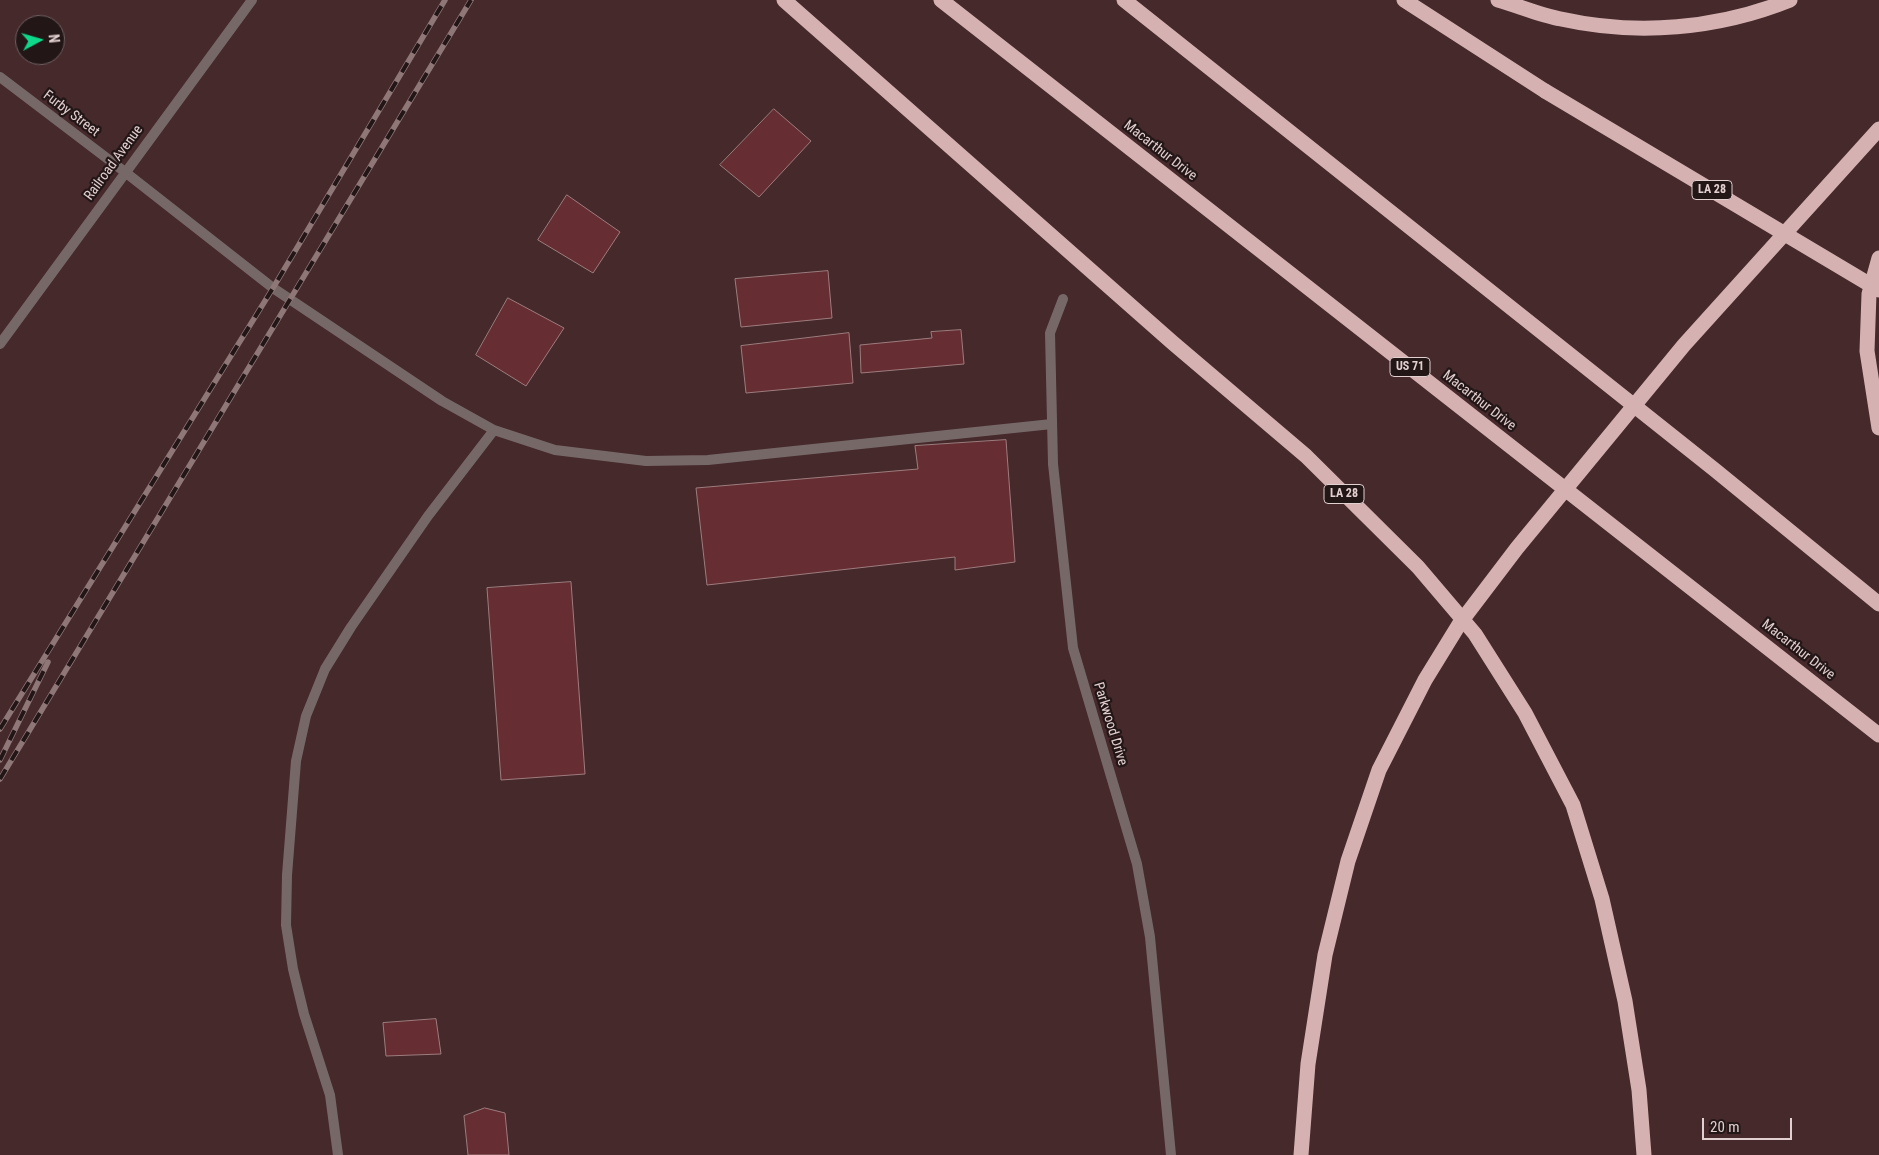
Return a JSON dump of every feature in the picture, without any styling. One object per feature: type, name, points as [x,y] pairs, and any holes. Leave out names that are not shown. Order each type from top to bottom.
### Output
[{"type":"highway","name":"LA 28","points":[[784,0],[1173,343],[1306,456],[1418,567],[1475,634],[1525,713],[1573,805],[1602,899],[1625,1002],[1639,1090],[1644,1155]]},
{"type":"highway","name":"Macarthur Drive","points":[[941,0],[1879,734]]},
{"type":"highway","points":[[1124,0],[1707,464],[1879,604]]},
{"type":"highway","name":"LA 28","points":[[1404,0],[1545,90],[1879,290]]},
{"type":"highway","points":[[1498,0],[1560,19],[1615,27],[1668,28],[1715,24],[1760,12],[1790,0]]},
{"type":"highway","points":[[1301,1155],[1308,1064],[1324,964],[1348,861],[1379,770],[1424,680],[1460,623],[1541,518],[1684,345],[1879,129]]},
{"type":"highway","points":[[1879,258],[1869,294],[1867,351],[1879,428]]},
{"type":"street","name":"Railroad Avenue","points":[[0,344],[252,0]]},
{"type":"street","name":"Furby Street","points":[[0,77],[273,288],[442,401],[494,430],[555,450],[646,461],[708,460],[1052,424]]},
{"type":"street","name":"Parkwood Drive","points":[[1063,299],[1050,333],[1053,464],[1073,648],[1137,864],[1150,937],[1171,1155]]},
{"type":"street","points":[[338,1155],[330,1095],[304,1014],[293,969],[286,925],[287,875],[296,761],[306,716],[325,669],[350,627],[428,516],[494,430]]},
{"type":"building","points":[[774,109],[811,141],[759,197],[720,165]]},
{"type":"building","points":[[567,195],[620,232],[593,273],[538,240]]},
{"type":"building","points":[[828,271],[832,318],[741,327],[735,279]]},
{"type":"building","points":[[508,298],[564,328],[526,386],[476,355]]},
{"type":"building","points":[[961,330],[964,364],[861,373],[860,345],[932,338],[931,332]]},
{"type":"building","points":[[849,333],[853,383],[746,393],[741,346]]},
{"type":"building","points":[[1006,440],[1015,562],[955,570],[955,557],[707,585],[696,488],[918,469],[915,446]]},
{"type":"building","points":[[571,582],[585,774],[501,780],[487,588]]},
{"type":"building","points":[[436,1019],[441,1054],[386,1056],[383,1023]]},
{"type":"building","points":[[485,1108],[505,1113],[509,1155],[468,1155],[464,1116]]},
{"type":"railway","points":[[0,729],[273,288],[445,0]]},
{"type":"railway","points":[[0,779],[471,0]]},
{"type":"railway","points":[[0,760],[48,662]]}]
